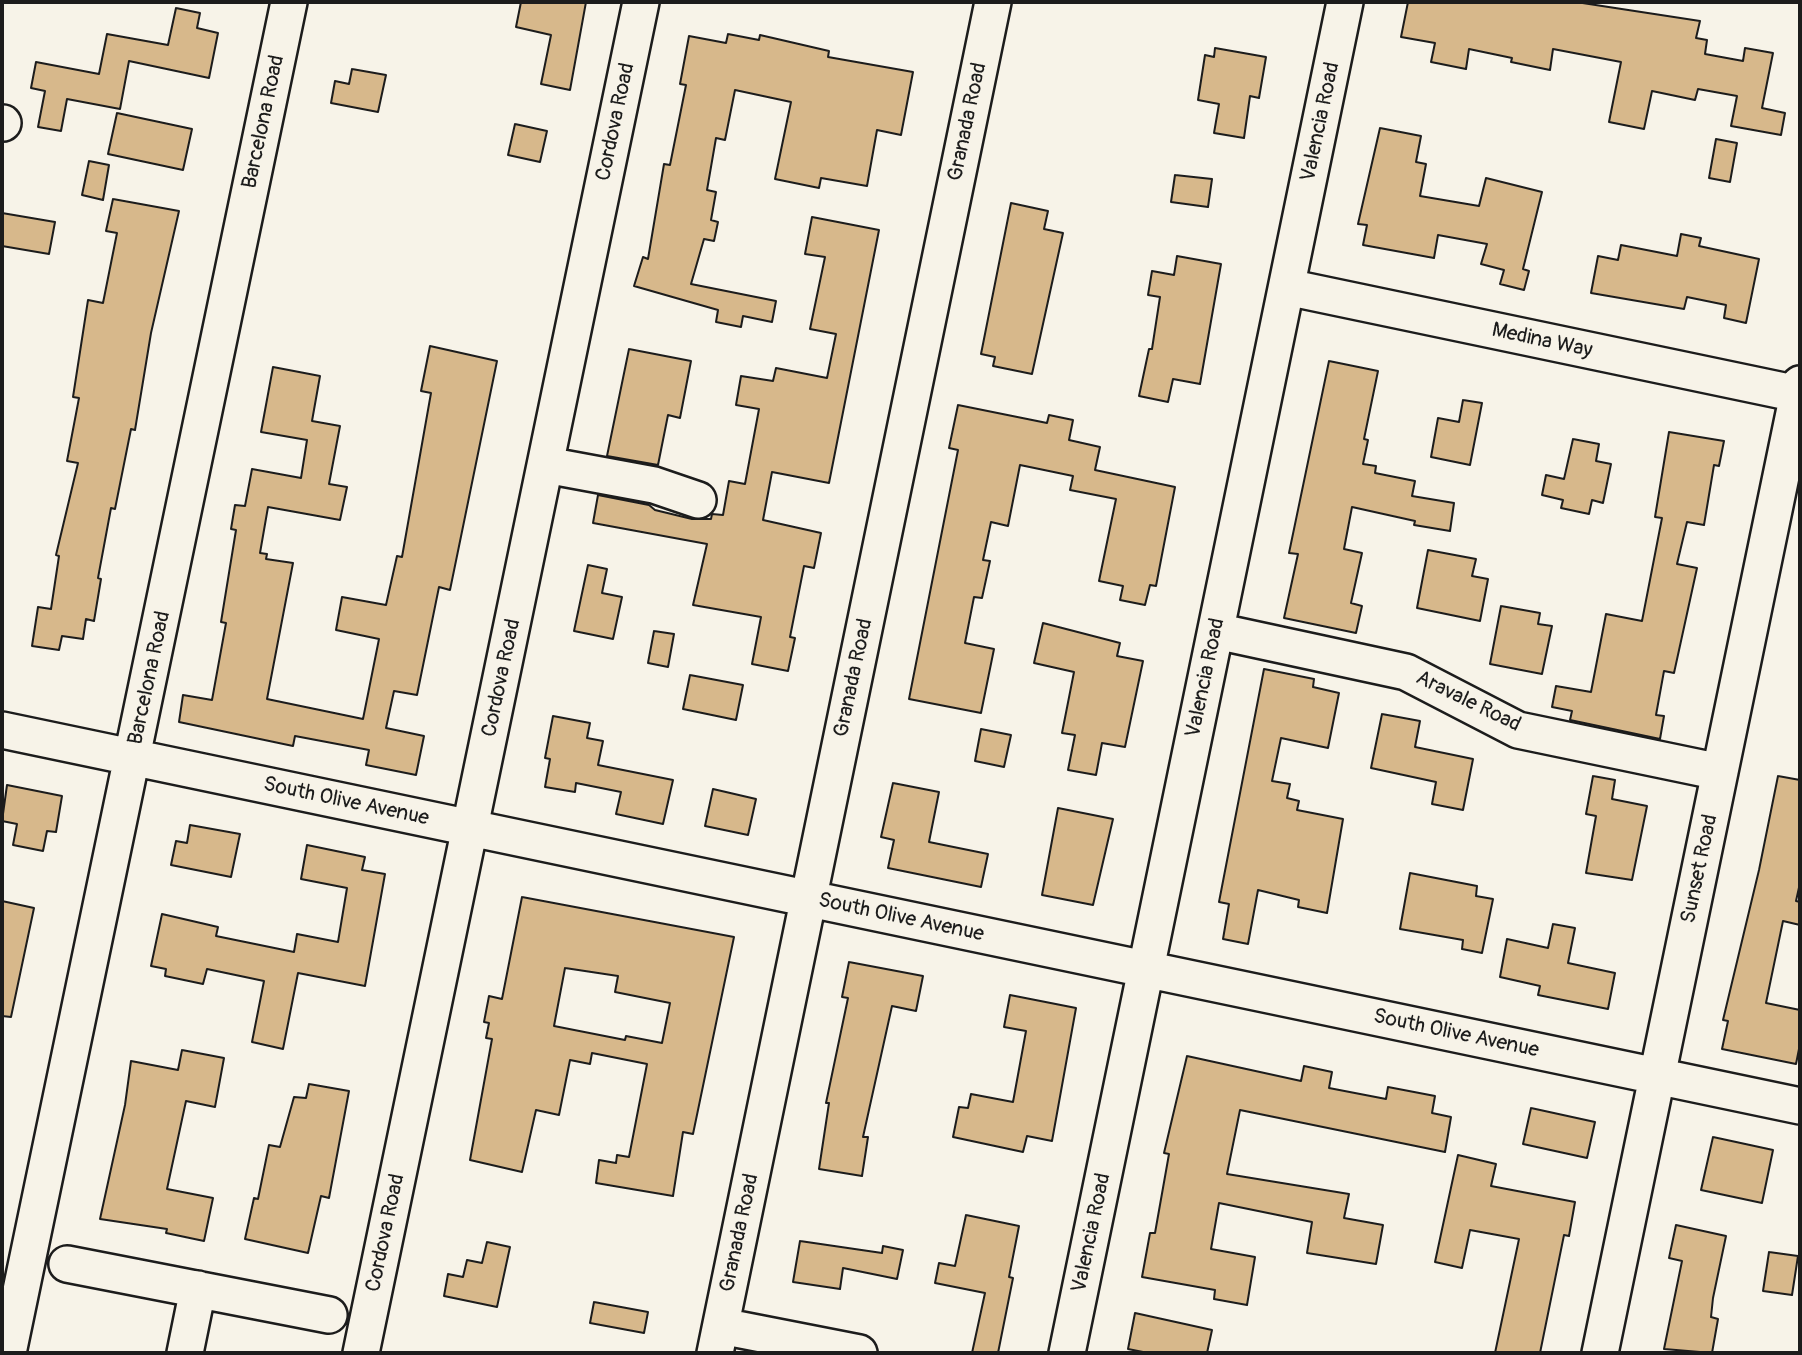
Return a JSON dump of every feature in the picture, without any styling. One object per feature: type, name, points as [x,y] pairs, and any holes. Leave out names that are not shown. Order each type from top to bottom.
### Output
[{"type":"street","name":"Barcelona Road","points":[[8,1353],[289,2]]},
{"type":"street","name":"Cordova Road","points":[[361,1353],[641,2]]},
{"type":"street","name":"Granada Road","points":[[718,1339],[993,2]]},
{"type":"street","name":"Valencia Road","points":[[1067,1353],[1345,2]]},
{"type":"street","name":"Medina Way","points":[[1287,287],[1799,389]]},
{"type":"street","name":"Sunset Road","points":[[1600,1353],[1799,389]]},
{"type":"street","points":[[546,465],[654,485],[698,500]]},
{"type":"street","name":"Aravale Road","points":[[1216,631],[1406,672],[1518,730],[1720,772]]},
{"type":"street","name":"South Olive Avenue","points":[[2,730],[1800,1106]]},
{"type":"street","points":[[67,1264],[329,1315]]},
{"type":"street","points":[[185,1353],[198,1289]]},
{"type":"street","points":[[718,1339],[859,1353]]},
{"type":"building","points":[[521,2],[586,2],[570,90],[541,84],[551,35],[516,27]]},
{"type":"building","points":[[1408,2],[1576,2],[1700,21],[1696,38],[1707,40],[1705,54],[1743,61],[1745,48],[1773,53],[1762,108],[1785,113],[1781,135],[1731,126],[1737,96],[1698,89],[1695,100],[1652,91],[1644,129],[1609,122],[1621,62],[1553,49],[1550,70],[1469,49],[1466,69],[1431,62],[1435,43],[1401,37]]},
{"type":"building","points":[[176,8],[200,13],[197,28],[218,33],[209,78],[129,61],[120,109],[67,99],[61,131],[38,127],[45,91],[31,88],[36,62],[99,74],[107,34],[168,45]]},
{"type":"building","points":[[728,34],[759,40],[760,35],[829,51],[828,57],[913,72],[901,135],[877,130],[867,186],[821,178],[819,188],[775,179],[791,102],[735,90],[725,140],[716,138],[707,190],[716,192],[711,220],[718,222],[714,241],[704,239],[691,284],[776,301],[772,322],[743,316],[741,327],[716,322],[718,310],[634,286],[643,257],[648,259],[664,164],[670,165],[686,85],[680,84],[689,36],[726,43]]},
{"type":"building","points":[[1215,48],[1266,57],[1259,98],[1250,96],[1244,138],[1214,133],[1219,104],[1198,100],[1205,55],[1214,57]]},
{"type":"building","points":[[352,69],[386,75],[378,112],[331,103],[335,81],[349,84]]},
{"type":"building","points":[[117,113],[192,129],[183,170],[108,154]]},
{"type":"building","points":[[515,124],[547,131],[540,162],[508,155]]},
{"type":"building","points":[[1380,128],[1421,136],[1416,162],[1426,164],[1420,196],[1479,206],[1486,178],[1542,192],[1523,269],[1529,271],[1524,290],[1500,284],[1504,270],[1481,264],[1487,244],[1438,235],[1434,258],[1363,245],[1367,225],[1358,224]]},
{"type":"building","points":[[1716,139],[1737,143],[1730,182],[1709,178]]},
{"type":"building","points":[[89,161],[109,165],[103,200],[82,195]]},
{"type":"building","points":[[1175,175],[1212,179],[1208,207],[1171,202]]},
{"type":"building","points":[[113,199],[179,211],[151,333],[135,430],[131,429],[115,509],[111,508],[98,578],[101,579],[94,621],[86,619],[83,639],[62,636],[59,650],[32,646],[38,607],[51,609],[59,556],[56,555],[78,463],[67,461],[79,398],[73,397],[88,300],[103,303],[117,233],[106,231]]},
{"type":"building","points":[[1011,203],[1048,211],[1044,229],[1063,233],[1032,374],[993,366],[995,357],[981,354]]},
{"type":"building","points":[[2,213],[55,222],[49,254],[2,246]]},
{"type":"building","points":[[812,217],[879,230],[829,483],[772,472],[763,520],[821,533],[814,568],[804,566],[790,637],[795,638],[788,671],[752,664],[761,617],[693,605],[707,544],[593,523],[598,495],[649,505],[655,510],[692,519],[711,519],[712,514],[723,515],[729,481],[745,484],[759,409],[736,405],[741,376],[773,381],[776,368],[827,378],[836,334],[810,329],[825,257],[805,254]]},
{"type":"building","points":[[1681,234],[1701,238],[1699,246],[1759,259],[1746,323],[1724,318],[1726,305],[1687,297],[1684,309],[1591,293],[1598,256],[1618,260],[1621,245],[1677,256]]},
{"type":"building","points":[[1177,256],[1221,264],[1200,384],[1173,379],[1168,402],[1139,396],[1149,349],[1152,349],[1160,297],[1148,295],[1152,271],[1174,275]]},
{"type":"building","points":[[430,346],[497,361],[450,590],[439,587],[417,695],[394,691],[386,728],[424,736],[416,775],[366,765],[369,750],[295,736],[293,746],[179,722],[183,695],[212,700],[226,623],[221,622],[236,530],[231,529],[235,505],[245,506],[252,469],[301,478],[307,440],[261,432],[273,367],[320,376],[312,421],[340,426],[329,484],[347,487],[340,520],[268,507],[260,553],[267,554],[266,559],[293,563],[267,699],[363,719],[379,639],[336,630],[342,597],[386,605],[397,556],[402,557],[431,393],[421,391]]},
{"type":"building","points":[[629,349],[691,361],[680,418],[668,415],[658,465],[607,456]]},
{"type":"building","points":[[1329,361],[1378,371],[1364,439],[1368,440],[1363,464],[1376,466],[1375,473],[1415,481],[1412,496],[1454,503],[1450,531],[1414,525],[1415,521],[1352,507],[1344,549],[1362,553],[1351,603],[1362,606],[1356,633],[1284,618],[1298,554],[1289,553]]},
{"type":"building","points":[[1463,400],[1482,403],[1470,465],[1431,457],[1438,418],[1459,422]]},
{"type":"building","points":[[958,405],[1047,423],[1049,415],[1073,420],[1069,440],[1100,447],[1095,470],[1175,487],[1156,586],[1150,585],[1145,605],[1120,600],[1123,586],[1099,581],[1116,499],[1070,490],[1073,476],[1020,465],[1008,526],[991,522],[983,560],[990,561],[982,598],[974,597],[965,643],[994,649],[981,713],[909,699],[958,450],[949,448]]},
{"type":"building","points":[[1669,432],[1724,441],[1719,466],[1714,465],[1704,525],[1687,522],[1677,564],[1697,568],[1674,673],[1664,671],[1656,715],[1664,716],[1660,739],[1570,720],[1572,711],[1552,707],[1556,686],[1591,692],[1606,614],[1642,621],[1662,518],[1655,517]]},
{"type":"building","points":[[1573,439],[1599,444],[1596,461],[1611,464],[1603,503],[1592,500],[1589,514],[1561,508],[1563,500],[1542,495],[1546,475],[1564,479]]},
{"type":"building","points":[[1428,550],[1476,559],[1472,576],[1488,579],[1480,621],[1417,608]]},
{"type":"building","points":[[588,565],[607,569],[602,593],[622,597],[613,639],[574,631]]},
{"type":"building","points":[[1501,606],[1540,613],[1538,624],[1552,626],[1542,674],[1490,664]]},
{"type":"building","points":[[1043,623],[1120,643],[1117,656],[1143,661],[1125,747],[1102,743],[1096,775],[1068,770],[1075,735],[1062,733],[1074,672],[1034,663]]},
{"type":"building","points":[[654,631],[674,634],[668,667],[648,663]]},
{"type":"building","points":[[1264,669],[1314,679],[1313,687],[1339,693],[1328,748],[1281,738],[1272,781],[1290,784],[1287,798],[1299,801],[1297,810],[1343,819],[1327,913],[1298,907],[1299,900],[1258,890],[1248,944],[1223,939],[1229,904],[1219,902]]},
{"type":"building","points":[[690,675],[743,685],[736,720],[683,709]]},
{"type":"building","points":[[1382,714],[1420,721],[1415,747],[1473,759],[1463,810],[1432,804],[1436,782],[1371,768]]},
{"type":"building","points":[[553,716],[590,723],[587,738],[603,741],[598,765],[673,780],[663,824],[616,814],[621,792],[576,783],[575,792],[545,787],[550,759],[545,758]]},
{"type":"building","points":[[981,729],[1011,735],[1004,767],[975,761]]},
{"type":"building","points":[[1593,776],[1615,780],[1612,799],[1647,806],[1632,880],[1586,873],[1596,816],[1586,814]]},
{"type":"building","points":[[1778,776],[1800,780],[1800,883],[1796,901],[1800,902],[1800,925],[1783,921],[1766,1003],[1800,1010],[1800,1044],[1796,1064],[1722,1049],[1728,1021],[1723,1020],[1759,870]]},
{"type":"building","points":[[893,783],[939,792],[929,842],[988,854],[981,887],[888,868],[894,840],[881,837]]},
{"type":"building","points":[[7,785],[62,796],[56,832],[47,831],[43,851],[13,845],[17,824],[2,821]]},
{"type":"building","points":[[713,789],[756,799],[748,835],[705,826]]},
{"type":"building","points":[[1058,808],[1113,819],[1093,905],[1042,895]]},
{"type":"building","points":[[190,825],[240,834],[231,877],[171,865],[176,841],[187,843]]},
{"type":"building","points":[[307,845],[365,857],[362,870],[385,874],[365,986],[298,973],[283,1049],[252,1042],[264,981],[207,969],[203,984],[165,976],[166,969],[151,966],[162,914],[218,927],[216,936],[294,952],[297,934],[338,942],[347,888],[301,879]]},
{"type":"building","points":[[1410,873],[1477,886],[1476,896],[1493,899],[1482,953],[1462,949],[1463,940],[1400,929]]},
{"type":"building","points":[[522,897],[734,937],[693,1134],[683,1132],[673,1196],[596,1183],[599,1160],[616,1163],[617,1155],[629,1157],[647,1064],[592,1053],[590,1064],[570,1060],[559,1115],[536,1110],[522,1172],[470,1160],[492,1039],[486,1038],[489,1023],[484,1022],[489,996],[502,999]],"holes":[[[565,968],[618,976],[615,992],[670,1003],[662,1043],[626,1036],[625,1040],[554,1026]]]},
{"type":"building","points":[[2,901],[34,908],[11,1017],[2,1016]]},
{"type":"building","points":[[1553,924],[1575,928],[1568,963],[1615,973],[1608,1009],[1538,995],[1540,986],[1500,977],[1507,939],[1548,948]]},
{"type":"building","points":[[849,962],[923,976],[916,1011],[892,1006],[863,1137],[868,1137],[862,1176],[819,1169],[829,1103],[826,1103],[848,998],[842,997]]},
{"type":"building","points":[[1010,995],[1076,1008],[1052,1141],[1027,1136],[1023,1152],[953,1137],[959,1107],[968,1108],[971,1094],[1013,1102],[1026,1031],[1004,1027]]},
{"type":"building","points":[[182,1050],[224,1058],[215,1107],[186,1101],[167,1189],[213,1198],[204,1241],[166,1233],[167,1229],[100,1219],[125,1105],[131,1061],[178,1070]]},
{"type":"building","points":[[1187,1056],[1301,1081],[1304,1066],[1332,1072],[1329,1088],[1386,1099],[1388,1087],[1435,1096],[1432,1113],[1451,1117],[1445,1152],[1240,1110],[1227,1174],[1349,1194],[1344,1218],[1383,1225],[1376,1264],[1307,1253],[1312,1222],[1219,1203],[1211,1249],[1255,1257],[1247,1305],[1214,1299],[1215,1290],[1142,1277],[1150,1233],[1155,1233],[1169,1154],[1164,1153]]},
{"type":"building","points":[[309,1084],[349,1091],[329,1198],[321,1196],[308,1253],[245,1239],[254,1198],[258,1199],[269,1145],[280,1147],[294,1097],[306,1098]]},
{"type":"building","points":[[1531,1108],[1595,1122],[1587,1158],[1523,1144]]},
{"type":"building","points":[[1713,1137],[1773,1150],[1762,1203],[1701,1190]]},
{"type":"building","points":[[1458,1155],[1496,1164],[1491,1186],[1575,1202],[1569,1236],[1564,1235],[1540,1353],[1495,1353],[1519,1239],[1470,1230],[1462,1268],[1435,1262]]},
{"type":"building","points":[[966,1215],[1019,1226],[1009,1277],[1013,1278],[998,1353],[972,1353],[985,1293],[935,1283],[939,1263],[955,1266]]},
{"type":"building","points":[[1676,1225],[1726,1236],[1713,1298],[1711,1317],[1718,1319],[1712,1353],[1664,1349],[1682,1261],[1669,1258]]},
{"type":"building","points":[[800,1241],[882,1253],[883,1246],[903,1250],[897,1279],[843,1268],[840,1289],[793,1282]]},
{"type":"building","points":[[487,1242],[510,1247],[497,1307],[444,1296],[448,1274],[463,1277],[467,1260],[482,1263]]},
{"type":"building","points":[[1769,1252],[1798,1256],[1792,1295],[1763,1291]]},
{"type":"building","points":[[594,1302],[648,1312],[644,1333],[590,1323]]},
{"type":"building","points":[[1135,1313],[1212,1330],[1207,1353],[1148,1353],[1128,1349]]}]
